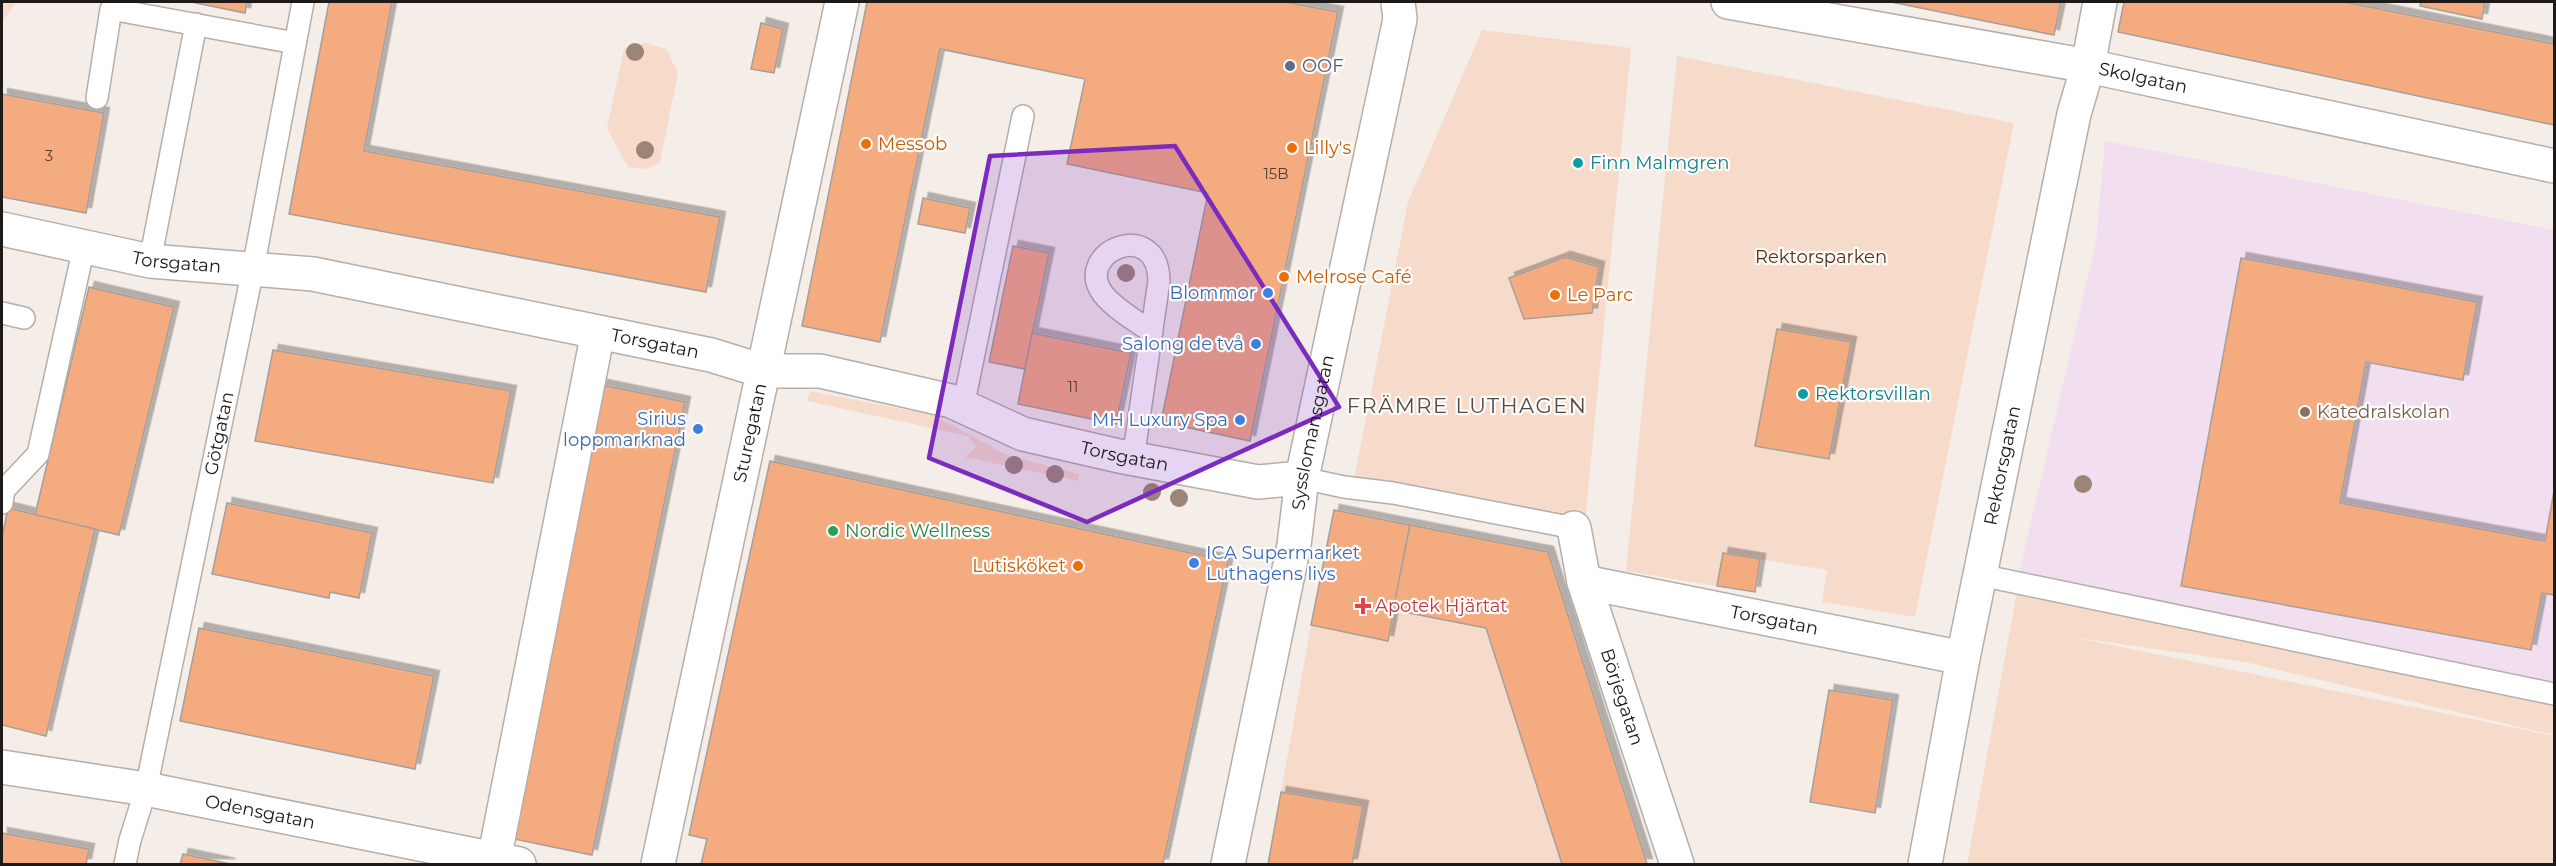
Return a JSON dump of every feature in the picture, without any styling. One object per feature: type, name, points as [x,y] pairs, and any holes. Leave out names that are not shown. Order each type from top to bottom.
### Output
[{"type":"street","name":"Sturegatan","points":[[658,864],[842,2]]},
{"type":"street","name":"Sysslomansgatan","points":[[1228,864],[1294,544],[1302,478],[1400,19],[1398,2]]},
{"type":"street","name":"Skolgatan","points":[[1728,2],[2088,66],[2554,166]]},
{"type":"street","name":"Rektorsgatan","points":[[1925,864],[1963,658],[2074,114],[2088,66],[2100,2]]},
{"type":"street","name":"Torsgatan","points":[[2,229],[150,261],[313,274],[711,355],[763,371],[820,371],[951,401],[1023,434],[1133,459],[1258,482],[1302,478]]},
{"type":"street","points":[[506,862],[598,332]]},
{"type":"street","name":"Börjegatan","points":[[1574,528],[1584,582],[1677,864]]},
{"type":"street","name":"Torsgatan","points":[[1584,582],[1963,658]]},
{"type":"street","name":"Odensgatan","points":[[2,767],[146,789],[506,862]]},
{"type":"lane","name":"Götgatan","points":[[125,864],[146,789],[253,269],[303,2]]},
{"type":"lane","points":[[97,98],[111,9],[295,43]]},
{"type":"lane","points":[[150,261],[196,24]]},
{"type":"lane","points":[[963,407],[1023,116]]},
{"type":"lane","points":[[2,503],[4,490],[38,454],[84,247]]},
{"type":"lane","points":[[2,313],[24,318]]},
{"type":"lane","points":[[1133,459],[1152,332]]},
{"type":"lane","points":[[1302,478],[1344,487],[1394,493],[1574,528]]},
{"type":"lane","points":[[1980,575],[2554,694]]},
{"type":"highlighted area","points":[[1175,146],[1339,407],[1087,522],[929,458],[990,156]]},
{"type":"shaded area","name":"Katedralskolan","points":[[2105,141],[2554,230],[2554,694],[2017,582],[2096,242]]},
{"type":"green space","points":[[2,2],[16,2],[2,22]]},
{"type":"green space","points":[[1482,30],[1631,48],[1584,532],[1353,485],[1408,202]]},
{"type":"green space","points":[[646,43],[666,49],[678,73],[660,162],[647,169],[628,167],[607,128],[624,49]]},
{"type":"green space","name":"Rektorsparken","points":[[1677,56],[2014,123],[1915,617],[1822,602],[1827,570],[1723,553],[1717,586],[1626,571]]},
{"type":"green space","points":[[810,391],[933,415],[1007,455],[1079,474],[1078,481],[965,457],[976,447],[968,436],[807,401]]},
{"type":"green space","points":[[2017,592],[2554,704],[2554,735],[2245,662],[2073,637],[2554,736],[2554,864],[1967,864]]},
{"type":"green space","points":[[1393,610],[1486,628],[1562,864],[1352,864],[1363,806],[1281,792],[1311,625],[1387,641]]},
{"type":"building","points":[[191,2],[247,2],[245,13]]},
{"type":"building","points":[[329,2],[392,2],[364,151],[720,217],[706,292],[289,214]]},
{"type":"building","points":[[867,2],[1286,2],[1338,12],[1250,441],[1161,422],[1208,193],[1067,164],[1085,79],[940,49],[880,342],[802,326]]},
{"type":"building","points":[[1891,2],[2061,2],[2054,35]]},
{"type":"building","points":[[2124,2],[2345,2],[2554,44],[2554,125],[2118,32]]},
{"type":"building","points":[[2421,2],[2485,2],[2482,19],[2420,6]]},
{"type":"building","points":[[761,23],[783,29],[774,73],[751,69]]},
{"type":"building","points":[[2,94],[104,113],[86,213],[2,197]]},
{"type":"building","points":[[923,198],[970,208],[965,233],[918,224]]},
{"type":"building","points":[[1013,246],[1049,253],[1025,369],[989,362]]},
{"type":"building","name":"Le Parc","points":[[1565,257],[1599,267],[1592,313],[1524,319],[1509,278]]},
{"type":"building","points":[[2241,258],[2477,302],[2463,380],[2366,362],[2340,503],[2545,541],[2554,491],[2554,595],[2542,593],[2531,650],[2181,586]]},
{"type":"building","points":[[89,287],[174,307],[119,535],[35,515]]},
{"type":"building","name":"Rektorsvillan","points":[[1777,329],[1851,342],[1829,459],[1755,446]]},
{"type":"building","points":[[1032,333],[1131,353],[1116,424],[1018,404]]},
{"type":"building","points":[[273,350],[511,391],[493,483],[255,441]]},
{"type":"building","points":[[602,385],[685,402],[592,855],[509,838]]},
{"type":"building","points":[[770,461],[1228,561],[1163,864],[701,864],[707,839],[689,835]]},
{"type":"building","points":[[227,503],[372,533],[359,598],[330,592],[329,598],[212,574]]},
{"type":"building","points":[[8,508],[95,529],[46,736],[2,725],[2,537]]},
{"type":"building","points":[[1334,510],[1410,525],[1388,641],[1311,625]]},
{"type":"building","points":[[1410,525],[1548,552],[1647,864],[1562,864],[1486,628],[1393,610]]},
{"type":"building","points":[[1723,553],[1760,559],[1755,592],[1717,586]]},
{"type":"building","points":[[199,628],[434,676],[415,769],[180,721]]},
{"type":"building","points":[[1829,690],[1893,700],[1875,813],[1810,802]]},
{"type":"building","points":[[1281,792],[1363,806],[1352,864],[1268,864]]},
{"type":"building","points":[[2,833],[89,849],[86,864],[2,864]]},
{"type":"building","points":[[183,854],[230,864],[180,864]]},
{"type":"place","name":"OOF","points":[[1290,66]]},
{"type":"place","name":"Messob","points":[[866,144]]},
{"type":"place","name":"Lilly's","points":[[1292,148]]},
{"type":"place","name":"Finn Malmgren","points":[[1578,163]]},
{"type":"place","name":"Melrose Café","points":[[1284,277]]},
{"type":"place","name":"Blommor","points":[[1268,293]]},
{"type":"place","name":"Le Parc","points":[[1555,295]]},
{"type":"place","name":"Salong de två","points":[[1256,344]]},
{"type":"place","name":"Rektorsvillan","points":[[1803,394]]},
{"type":"place","name":"Katedralskolan","points":[[2305,412]]},
{"type":"place","name":"MH Luxury Spa","points":[[1240,420]]},
{"type":"place","name":"Sirius loppmarknad","points":[[698,429]]},
{"type":"place","name":"Nordic Wellness","points":[[833,531]]},
{"type":"place","name":"ICA Supermarket Luthagens livs","points":[[1194,563]]},
{"type":"place","name":"Lutisköket","points":[[1078,566]]},
{"type":"place","name":"Apotek Hjärtat","points":[[1363,606]]},
{"type":"district","name":"FRÄMRE LUTHAGEN","points":[[1467,405]]}]
